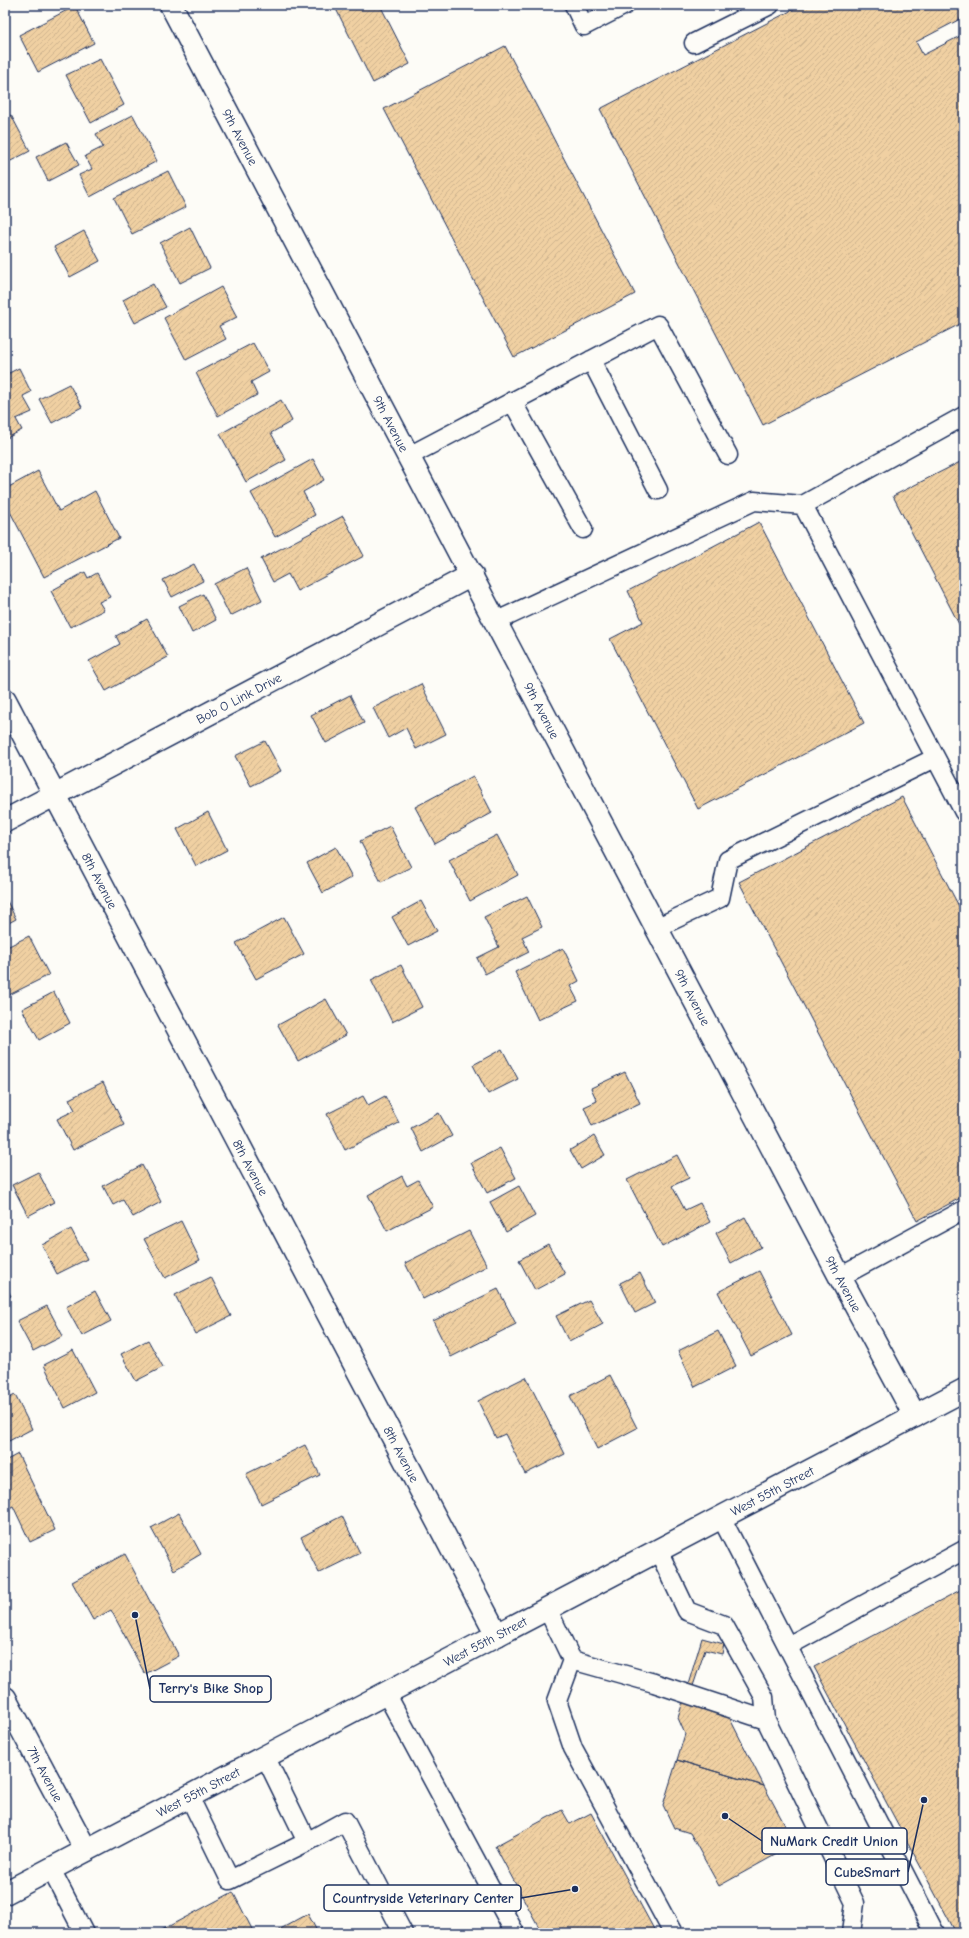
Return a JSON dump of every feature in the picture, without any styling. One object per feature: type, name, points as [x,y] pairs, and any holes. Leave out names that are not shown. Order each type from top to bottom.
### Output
[{"type":"street","name":"9th Avenue","points":[[171,5],[658,927],[840,1277],[915,1416]]},
{"type":"street","name":"Bob O Link Drive","points":[[5,821],[472,575]]},
{"type":"street","name":"8th Avenue","points":[[5,700],[497,1635]]},
{"type":"street","name":"West 55th Street","points":[[5,1893],[964,1390]]},
{"type":"street","name":"7th Avenue","points":[[5,1698],[86,1850]]},
{"type":"lane","points":[[574,5],[584,26],[625,5]]},
{"type":"lane","points":[[694,44],[770,5]]},
{"type":"lane","points":[[409,456],[658,325],[728,455]]},
{"type":"lane","points":[[592,360],[658,490]]},
{"type":"lane","points":[[512,401],[583,529]]},
{"type":"lane","points":[[497,621],[754,501],[803,505],[964,416]]},
{"type":"lane","points":[[803,505],[964,812]]},
{"type":"lane","points":[[658,927],[720,898],[728,860],[936,758]]},
{"type":"lane","points":[[840,1277],[964,1210]]},
{"type":"lane","points":[[721,1517],[935,1933]]},
{"type":"lane","points":[[658,1550],[687,1611],[724,1625],[764,1697],[766,1720],[854,1903],[851,1933]]},
{"type":"lane","points":[[788,1646],[964,1550]]},
{"type":"lane","points":[[547,1608],[572,1660],[557,1701],[573,1748],[673,1933]]},
{"type":"lane","points":[[572,1660],[654,1683],[766,1720]]},
{"type":"lane","points":[[386,1693],[515,1933]]},
{"type":"lane","points":[[265,1756],[307,1842]]},
{"type":"lane","points":[[189,1796],[230,1880],[307,1842],[345,1821],[398,1931]]},
{"type":"lane","points":[[51,1869],[84,1933]]},
{"type":"building","points":[[334,5],[380,5],[410,64],[373,83]]},
{"type":"building","points":[[802,5],[964,5],[964,17],[916,42],[923,55],[964,34],[964,322],[763,425],[600,109]]},
{"type":"building","points":[[75,6],[94,43],[38,72],[19,35]]},
{"type":"building","points":[[505,46],[635,294],[514,357],[384,109]]},
{"type":"building","points":[[100,59],[124,105],[91,123],[66,75]]},
{"type":"building","points":[[11,115],[30,151],[5,164],[5,118]]},
{"type":"building","points":[[133,115],[157,161],[90,197],[79,175],[92,169],[85,156],[103,147],[96,134]]},
{"type":"building","points":[[66,142],[79,165],[48,181],[36,157]]},
{"type":"building","points":[[168,171],[186,207],[132,234],[114,198]]},
{"type":"building","points":[[190,227],[210,268],[180,283],[160,243]]},
{"type":"building","points":[[84,231],[100,261],[70,277],[54,247]]},
{"type":"building","points":[[153,284],[166,307],[135,323],[123,300]]},
{"type":"building","points":[[221,287],[237,317],[219,326],[226,339],[186,360],[164,318]]},
{"type":"building","points":[[253,343],[269,372],[251,382],[257,395],[218,416],[196,373]]},
{"type":"building","points":[[19,368],[31,392],[23,396],[32,412],[16,419],[22,430],[5,439],[5,375]]},
{"type":"building","points":[[69,384],[82,407],[52,423],[39,399]]},
{"type":"building","points":[[281,400],[292,421],[271,433],[286,460],[246,482],[220,434]]},
{"type":"building","points":[[313,459],[324,480],[303,492],[315,515],[275,537],[251,493]]},
{"type":"building","points":[[964,460],[964,634],[893,496]]},
{"type":"building","points":[[38,471],[59,511],[95,491],[119,538],[44,577],[5,502],[5,489]]},
{"type":"building","points":[[343,516],[364,556],[297,591],[288,574],[273,582],[261,559]]},
{"type":"building","points":[[759,522],[864,723],[698,809],[610,639],[643,622],[628,591]]},
{"type":"building","points":[[194,564],[203,581],[172,597],[163,580]]},
{"type":"building","points":[[246,568],[262,600],[230,616],[214,584]]},
{"type":"building","points":[[85,572],[88,578],[97,573],[110,597],[99,602],[104,610],[70,627],[51,591]]},
{"type":"building","points":[[203,594],[216,620],[192,633],[179,606]]},
{"type":"building","points":[[147,619],[168,657],[106,691],[89,661],[120,644],[116,636]]},
{"type":"building","points":[[421,684],[446,734],[416,749],[406,728],[388,738],[373,708]]},
{"type":"building","points":[[350,695],[364,723],[326,743],[311,715]]},
{"type":"building","points":[[265,741],[281,771],[251,786],[235,756]]},
{"type":"building","points":[[473,776],[492,813],[435,844],[415,807]]},
{"type":"building","points":[[902,797],[964,916],[964,1196],[917,1221],[739,882]]},
{"type":"building","points":[[208,812],[227,850],[196,866],[177,829]]},
{"type":"building","points":[[390,826],[411,867],[381,882],[360,841]]},
{"type":"building","points":[[497,835],[518,875],[470,901],[449,860]]},
{"type":"building","points":[[336,847],[352,877],[323,893],[307,863]]},
{"type":"building","points":[[527,896],[542,927],[522,937],[529,952],[485,974],[477,958],[499,947],[484,917]]},
{"type":"building","points":[[5,897],[16,919],[5,925]]},
{"type":"building","points":[[421,901],[437,931],[408,946],[392,917]]},
{"type":"building","points":[[284,917],[304,954],[256,979],[236,943]]},
{"type":"building","points":[[29,936],[49,975],[5,997],[5,948]]},
{"type":"building","points":[[563,948],[579,981],[570,986],[578,1001],[538,1020],[515,972]]},
{"type":"building","points":[[401,965],[422,1007],[392,1022],[371,980]]},
{"type":"building","points":[[54,992],[70,1023],[39,1040],[22,1009]]},
{"type":"building","points":[[326,999],[346,1035],[298,1061],[278,1025]]},
{"type":"building","points":[[502,1049],[518,1079],[488,1094],[473,1065]]},
{"type":"building","points":[[625,1072],[640,1103],[592,1126],[584,1107],[597,1101],[591,1088]]},
{"type":"building","points":[[103,1082],[124,1125],[73,1150],[57,1119],[75,1110],[69,1099]]},
{"type":"building","points":[[363,1096],[368,1105],[385,1096],[399,1123],[345,1150],[327,1114]]},
{"type":"building","points":[[439,1113],[452,1136],[423,1152],[411,1128]]},
{"type":"building","points":[[594,1136],[605,1155],[581,1169],[570,1150]]},
{"type":"building","points":[[500,1148],[516,1178],[487,1193],[471,1163]]},
{"type":"building","points":[[677,1155],[689,1178],[672,1186],[685,1210],[700,1203],[710,1222],[662,1247],[627,1180]]},
{"type":"building","points":[[142,1165],[161,1202],[133,1217],[123,1200],[113,1205],[103,1186]]},
{"type":"building","points":[[38,1172],[54,1202],[28,1216],[12,1185]]},
{"type":"building","points":[[402,1176],[407,1186],[418,1180],[433,1207],[387,1231],[368,1195]]},
{"type":"building","points":[[519,1186],[535,1216],[506,1232],[490,1202]]},
{"type":"building","points":[[745,1217],[761,1247],[731,1263],[716,1233]]},
{"type":"building","points":[[181,1221],[200,1260],[165,1278],[144,1239]]},
{"type":"building","points":[[71,1229],[87,1259],[57,1274],[42,1245]]},
{"type":"building","points":[[469,1231],[487,1266],[423,1299],[405,1263]]},
{"type":"building","points":[[548,1244],[565,1274],[535,1290],[519,1260]]},
{"type":"building","points":[[759,1271],[792,1335],[751,1356],[718,1292]]},
{"type":"building","points":[[640,1273],[655,1303],[635,1313],[620,1283]]},
{"type":"building","points":[[211,1277],[231,1316],[195,1334],[175,1295]]},
{"type":"building","points":[[5,1285],[11,1296],[5,1299]]},
{"type":"building","points":[[498,1289],[516,1324],[451,1357],[433,1321]]},
{"type":"building","points":[[95,1291],[111,1321],[82,1336],[66,1307]]},
{"type":"building","points":[[589,1300],[603,1324],[569,1342],[556,1316]]},
{"type":"building","points":[[47,1306],[63,1336],[33,1351],[17,1321]]},
{"type":"building","points":[[718,1331],[736,1366],[695,1387],[678,1351]]},
{"type":"building","points":[[148,1340],[163,1367],[136,1381],[121,1354]]},
{"type":"building","points":[[73,1350],[95,1392],[65,1408],[44,1365]]},
{"type":"building","points":[[610,1375],[637,1428],[597,1449],[570,1396]]},
{"type":"building","points":[[526,1377],[565,1454],[525,1474],[505,1434],[496,1438],[478,1401]]},
{"type":"building","points":[[15,1395],[32,1429],[5,1443],[5,1400]]},
{"type":"building","points":[[305,1445],[320,1475],[261,1504],[246,1474]]},
{"type":"building","points":[[18,1454],[55,1530],[30,1542],[13,1506],[6,1510],[5,1508],[5,1461]]},
{"type":"building","points":[[179,1513],[201,1554],[174,1570],[151,1528]]},
{"type":"building","points":[[342,1516],[360,1553],[319,1573],[301,1537]]},
{"type":"building","points":[[125,1554],[179,1656],[145,1674],[111,1610],[93,1620],[72,1582]]},
{"type":"building","points":[[964,1588],[964,1933],[956,1933],[814,1667]]},
{"type":"building","points":[[702,1638],[724,1644],[722,1654],[705,1650],[689,1698],[725,1709],[764,1786],[677,1760],[685,1734],[678,1718]]},
{"type":"building","points":[[677,1760],[764,1786],[795,1844],[719,1886],[690,1833],[674,1828],[663,1805]]},
{"type":"building","points":[[562,1810],[570,1824],[591,1813],[656,1933],[542,1933],[495,1846]]},
{"type":"building","points":[[233,1892],[254,1933],[158,1933],[158,1932]]},
{"type":"building","points":[[308,1914],[318,1933],[273,1933]]},
{"type":"place","name":"Terry's Bike Shop","points":[[135,1615]]},
{"type":"place","name":"CubeSmart","points":[[924,1800]]},
{"type":"place","name":"NuMark Credit Union","points":[[725,1816]]},
{"type":"place","name":"Countryside Veterinary Center","points":[[575,1889]]}]
